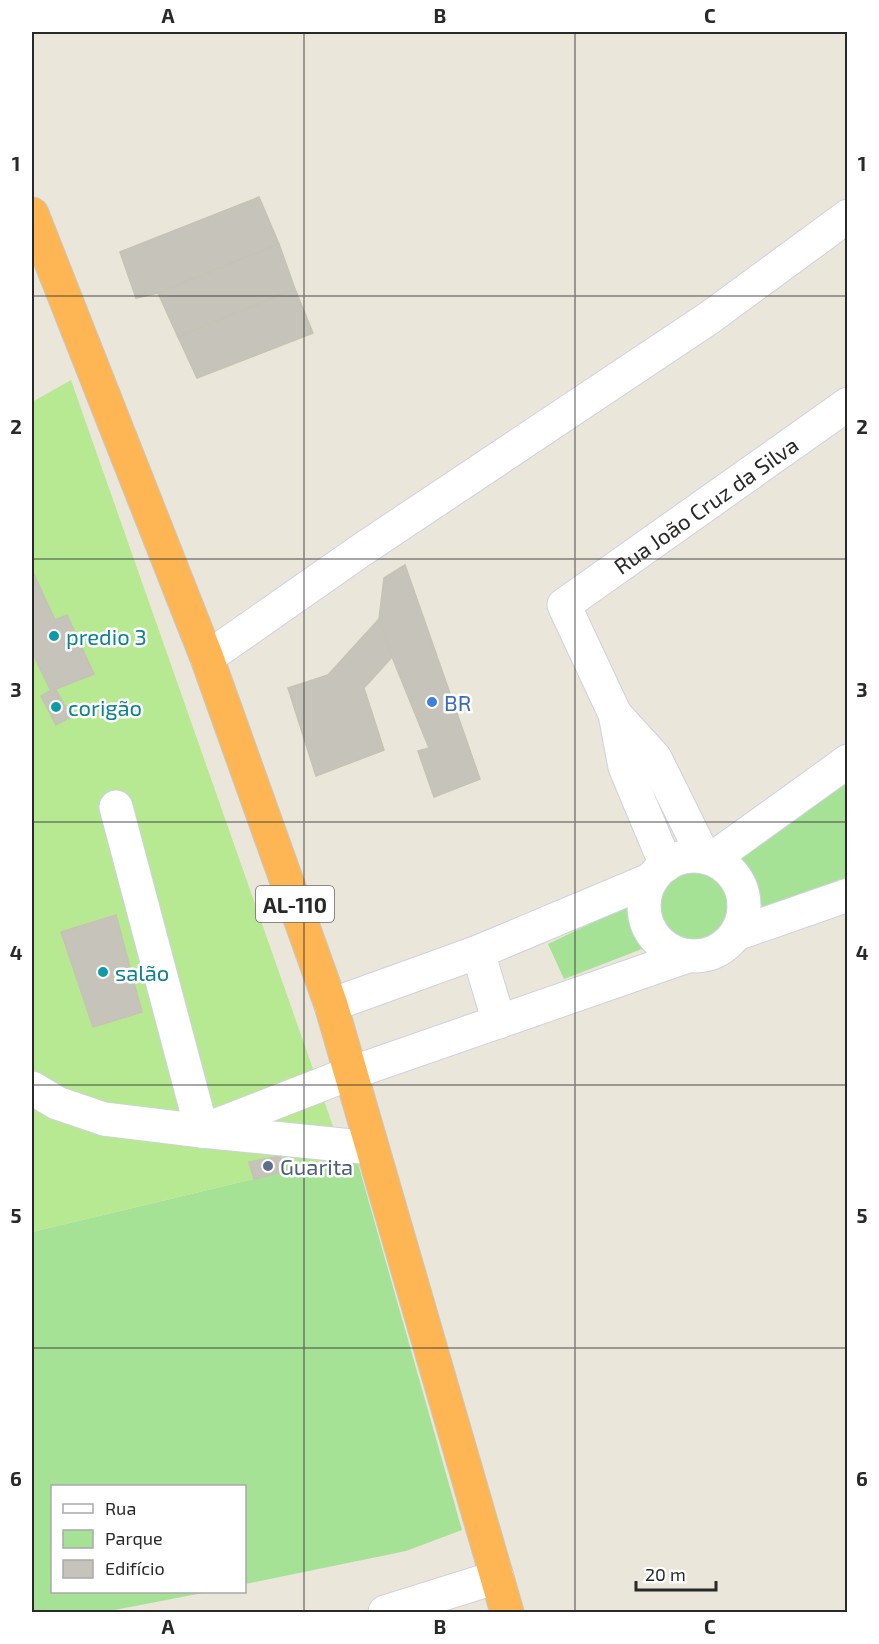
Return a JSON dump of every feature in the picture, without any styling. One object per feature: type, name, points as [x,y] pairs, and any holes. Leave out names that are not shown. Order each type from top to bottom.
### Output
[{"type":"highway","name":"AL-110","points":[[32,214],[207,658],[331,1005],[507,1612]]},
{"type":"street","points":[[207,658],[360,551],[709,318],[848,216]]},
{"type":"street","name":"Rua João Cruz da Silva","points":[[615,714],[564,604],[848,404]]},
{"type":"street","points":[[615,714],[655,758],[708,858]]},
{"type":"street","points":[[615,714],[625,767],[659,872],[645,895],[643,911],[648,927],[657,941],[669,951],[686,957]]},
{"type":"street","points":[[708,858],[848,761]]},
{"type":"street","points":[[116,807],[202,1131]]},
{"type":"street","points":[[331,1005],[478,952],[659,872],[684,857],[708,858],[725,866],[735,877],[742,891],[744,906],[742,921],[736,934]]},
{"type":"street","points":[[202,1131],[351,1073],[686,957],[714,953],[736,934],[848,894]]},
{"type":"street","points":[[478,952],[499,1022]]},
{"type":"street","points":[[32,1089],[57,1103],[104,1119],[372,1148]]},
{"type":"street","points":[[385,1612],[497,1577]]},
{"type":"green space","points":[[71,380],[346,1163],[287,1171],[32,1232],[32,402]]},
{"type":"green space","points":[[847,775],[847,880],[764,911],[734,854]]},
{"type":"green space","points":[[699,868],[722,879],[734,907],[715,939],[692,941],[671,933],[657,917],[661,889],[675,873]]},
{"type":"green space","points":[[627,906],[642,949],[564,979],[548,944]]},
{"type":"green space","points":[[357,1160],[462,1530],[406,1551],[246,1584],[246,1485],[51,1485],[51,1593],[203,1593],[104,1612],[32,1612],[32,1232],[287,1171]]},
{"type":"building","points":[[259,197],[279,244],[158,293],[136,298],[120,252]]},
{"type":"building","points":[[279,244],[295,289],[178,337],[158,293]]},
{"type":"building","points":[[295,289],[313,333],[197,378],[178,337]]},
{"type":"building","name":"BR","points":[[405,565],[480,779],[434,797],[418,751],[429,748],[379,619],[384,578]]},
{"type":"building","name":"predio 3","points":[[32,570],[55,620],[67,615],[94,674],[51,691],[32,652]]},
{"type":"building","points":[[379,619],[392,657],[364,688],[384,750],[316,776],[288,688],[328,675]]},
{"type":"building","name":"corigão","points":[[55,688],[71,717],[56,725],[41,696]]},
{"type":"building","name":"salão","points":[[116,915],[142,1012],[93,1027],[61,932]]},
{"type":"building","name":"Guarita","points":[[280,1156],[287,1171],[254,1179],[249,1162]]},
{"type":"place","name":"predio 3","points":[[54,636]]},
{"type":"place","name":"BR","points":[[432,702]]},
{"type":"place","name":"corigão","points":[[56,707]]},
{"type":"place","name":"salão","points":[[103,972]]},
{"type":"place","name":"Guarita","points":[[268,1166]]}]
